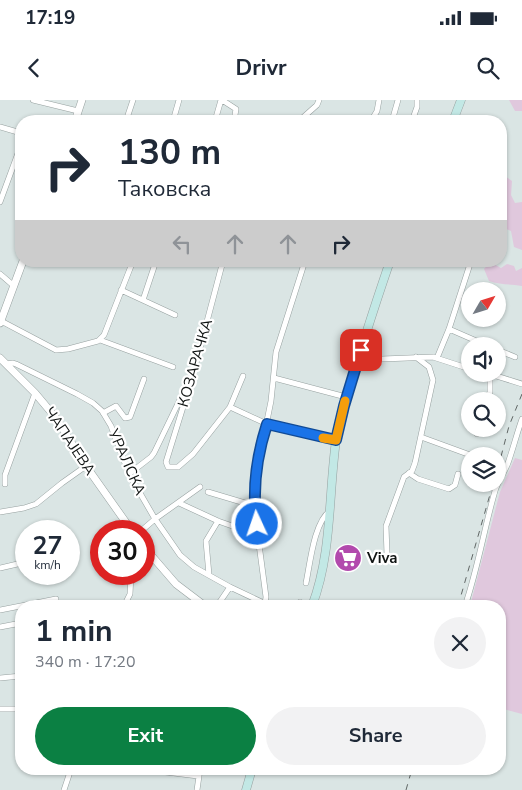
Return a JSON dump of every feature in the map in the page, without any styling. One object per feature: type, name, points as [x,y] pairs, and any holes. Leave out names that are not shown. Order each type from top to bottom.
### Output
[{"type":"main road","points":[[455,115],[461,100]]},
{"type":"main road","points":[[314,600],[324,564],[336,440],[346,397],[386,267]]},
{"type":"main road","points":[[246,790],[250,775]]},
{"type":"street","points":[[33,100],[78,111]]},
{"type":"street","points":[[77,115],[82,100]]},
{"type":"street","points":[[128,115],[133,100]]},
{"type":"street","points":[[175,115],[179,100]]},
{"type":"street","points":[[217,115],[222,100],[236,109],[235,115]]},
{"type":"street","points":[[306,115],[317,106],[319,100]]},
{"type":"street","points":[[375,115],[379,100]]},
{"type":"street","points":[[394,115],[398,100]]},
{"type":"street","points":[[413,115],[417,100]]},
{"type":"street","points":[[0,127],[15,131]]},
{"type":"street","points":[[0,202],[15,161]]},
{"type":"street","points":[[21,267],[0,322],[56,350],[68,349],[100,340],[104,335],[130,267]]},
{"type":"street","points":[[143,300],[154,267]]},
{"type":"street","name":"КОЗАРАЧКА","points":[[221,267],[192,378],[166,465],[173,468],[178,467],[190,458],[230,408]]},
{"type":"street","points":[[267,600],[255,506],[258,465],[261,444],[267,424],[276,352],[303,267]]},
{"type":"street","points":[[437,358],[449,330],[469,267]]},
{"type":"street","points":[[0,274],[14,286]]},
{"type":"street","points":[[121,290],[175,315]]},
{"type":"street","points":[[449,330],[466,337]]},
{"type":"street","points":[[100,340],[173,367]]},
{"type":"street","points":[[506,353],[515,357]]},
{"type":"street","points":[[387,554],[386,526],[404,477],[410,473],[415,463],[433,380],[429,367],[416,357]]},
{"type":"street","points":[[358,360],[416,357],[437,358],[461,365]]},
{"type":"street","name":"ЧАПАЈЕВА","points":[[0,358],[35,393],[56,418],[86,466],[124,520]]},
{"type":"street","name":"УРАЛСКА","points":[[6,364],[16,364],[93,403],[103,413],[111,426],[129,474],[154,519],[184,560],[208,575],[258,600]]},
{"type":"street","points":[[242,376],[230,408],[267,424],[336,440]]},
{"type":"street","points":[[129,474],[154,453],[180,398],[192,378]]},
{"type":"street","points":[[274,378],[346,397]]},
{"type":"street","points":[[103,413],[116,406],[125,418],[130,417],[144,379]]},
{"type":"street","points":[[506,379],[522,384]]},
{"type":"street","points":[[5,484],[5,475],[35,393]]},
{"type":"street","points":[[468,600],[500,477],[507,464],[522,419]]},
{"type":"street","points":[[421,437],[461,452]]},
{"type":"street","points":[[0,512],[32,506],[86,466]]},
{"type":"street","points":[[410,473],[418,479],[450,489],[455,485],[458,474]]},
{"type":"street","points":[[154,519],[200,487]]},
{"type":"street","points":[[208,492],[255,506]]},
{"type":"street","points":[[179,503],[218,521],[258,535]]},
{"type":"street","points":[[306,583],[316,533],[322,517],[330,511]]},
{"type":"street","points":[[208,575],[206,541],[218,521]]},
{"type":"street","points":[[155,560],[176,584],[197,600]]},
{"type":"street","points":[[0,568],[15,565]]},
{"type":"street","points":[[126,600],[130,585]]},
{"type":"street","points":[[221,600],[230,586]]},
{"type":"street","points":[[51,600],[56,599]]},
{"type":"street","points":[[0,610],[15,607]]},
{"type":"street","points":[[0,627],[15,624]]},
{"type":"street","points":[[0,678],[15,677]]},
{"type":"street","points":[[0,710],[15,709]]},
{"type":"street","points":[[64,790],[69,775]]},
{"type":"street","points":[[190,775],[198,776],[197,790]]},
{"type":"shaded area","points":[[509,100],[522,100],[522,111],[515,111]]},
{"type":"shaded area","points":[[507,178],[512,181],[511,195],[515,203],[522,202],[522,250],[514,247],[511,231],[507,229]]},
{"type":"shaded area","points":[[507,264],[514,266],[516,271],[522,268],[522,286],[506,284],[506,282],[489,281],[484,269],[486,267],[501,268],[507,267]]},
{"type":"shaded area","points":[[515,458],[522,460],[522,714],[506,710],[506,600],[472,600],[500,492],[506,492],[506,478]]},
{"type":"railway","points":[[504,447],[509,426],[522,394]]},
{"type":"railway","points":[[460,600],[491,492]]},
{"type":"railway","points":[[406,790],[410,775]]},
{"type":"slow traffic","points":[[323,438],[336,440],[345,401]]},
{"type":"place","name":"Viva","points":[[348,558]]},
{"type":"route","points":[[257,524],[255,514],[258,465],[261,444],[267,424],[336,440],[346,397],[361,350]]}]
